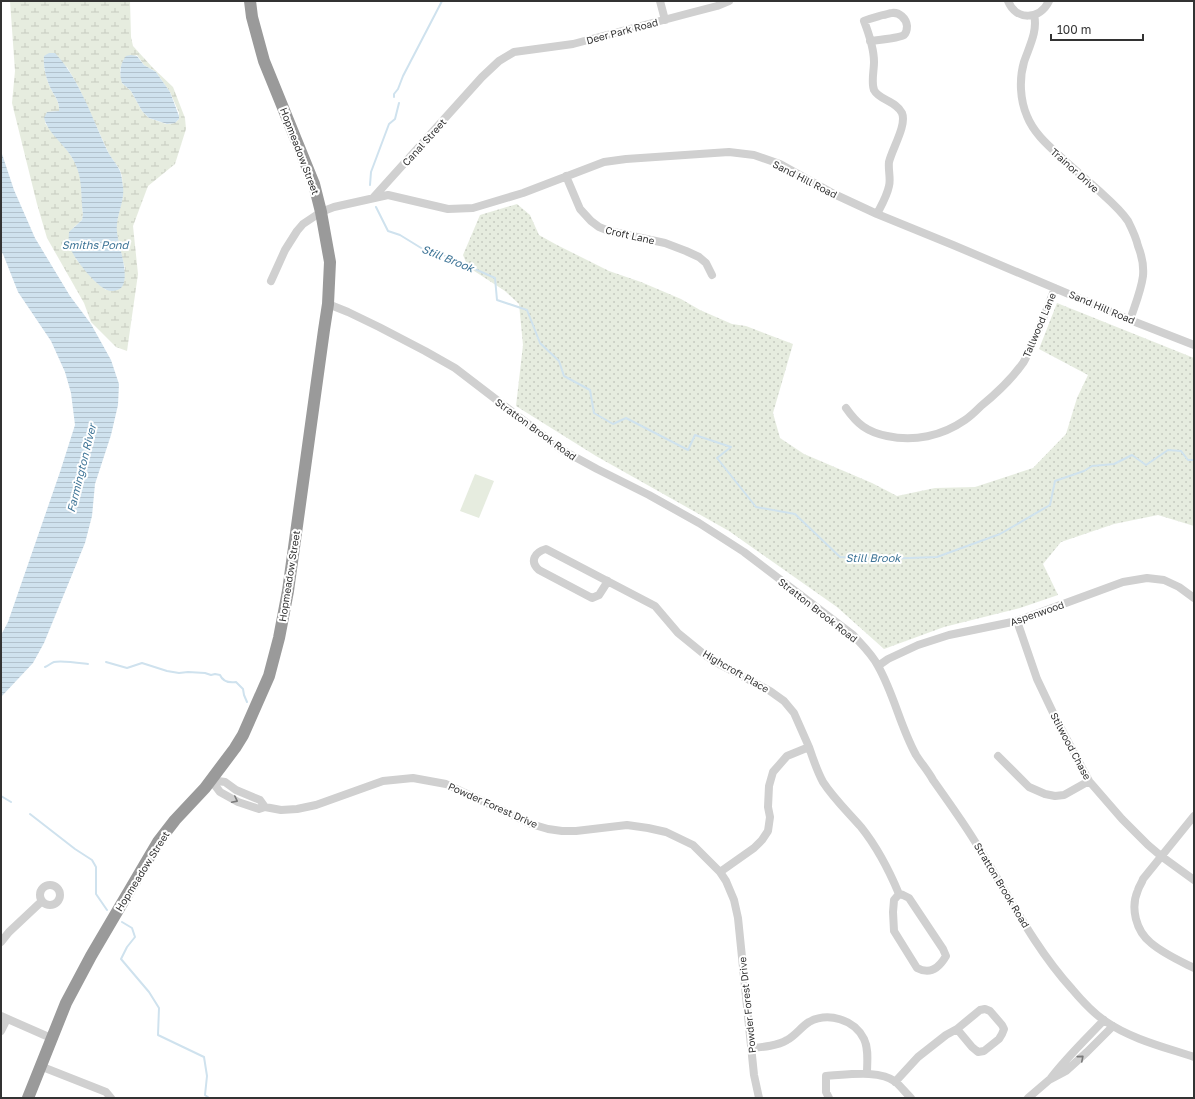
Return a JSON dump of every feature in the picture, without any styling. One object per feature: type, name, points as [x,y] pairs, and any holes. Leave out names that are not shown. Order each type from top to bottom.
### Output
[{"type":"highway","name":"Hopmeadow Street","points":[[28,1098],[51,1038],[80,975],[151,853],[175,820],[211,780],[243,735],[269,676],[279,638],[288,591],[328,304],[330,262],[321,212],[314,184],[264,62],[252,17],[250,1]]},
{"type":"street","points":[[660,1],[665,20]]},
{"type":"street","name":"Deer Park Road","points":[[514,52],[573,44],[717,6],[729,1]]},
{"type":"street","points":[[1008,1],[1016,12],[1028,16],[1034,15],[1046,8],[1049,1]]},
{"type":"street","points":[[870,41],[904,35],[907,28],[902,16],[898,13],[892,12],[872,17],[864,21],[874,62],[874,90],[882,98],[896,105],[902,113],[903,120],[902,128],[889,165],[889,186],[877,214]]},
{"type":"street","name":"Trainor Drive","points":[[1034,15],[1035,21],[1031,43],[1023,64],[1021,75],[1021,90],[1026,115],[1031,124],[1053,150],[1118,208],[1127,220],[1134,234],[1142,257],[1143,276],[1138,299],[1130,320]]},
{"type":"street","name":"Canal Street","points":[[373,198],[482,77],[499,61],[514,52]]},
{"type":"street","name":"Sand Hill Road","points":[[373,198],[388,195],[448,209],[473,208],[522,193],[604,162],[626,159],[729,152],[754,155],[780,164],[834,194],[877,214],[1130,320],[1194,345]]},
{"type":"street","name":"Croft Lane","points":[[566,176],[580,209],[599,227],[609,231],[665,243],[686,251],[699,257],[706,263],[712,275]]},
{"type":"street","points":[[271,281],[286,250],[303,224],[321,212],[334,207],[373,198]]},
{"type":"street","name":"Tallwood Lane","points":[[846,408],[854,420],[866,428],[879,434],[903,439],[931,436],[966,420],[1002,388],[1024,361],[1039,330],[1055,288]]},
{"type":"street","name":"Stratton Brook Road","points":[[328,304],[379,327],[455,368],[562,450],[699,523],[744,552],[853,635],[868,651],[878,666],[892,695],[906,734],[917,756],[969,832],[1046,957],[1061,977],[1084,1003],[1113,1026],[1130,1035],[1194,1057]]},
{"type":"street","name":"Highcroft Place","points":[[608,581],[599,595],[592,598],[539,570],[534,566],[534,560],[540,551],[546,549],[608,581],[655,606],[678,633],[706,655],[721,665],[770,691],[784,701],[794,713],[823,781],[842,808],[869,838],[890,872],[899,894]]},
{"type":"street","name":"Aspenwood","points":[[878,666],[888,659],[918,645],[949,635],[1017,621],[1123,582],[1147,578],[1164,580],[1179,587],[1194,598]]},
{"type":"street","name":"Stilwood Chase","points":[[1017,621],[1037,679],[1057,721],[1089,781],[1122,819],[1161,856],[1194,880]]},
{"type":"street","points":[[720,872],[754,848],[762,840],[768,830],[770,817],[768,807],[769,786],[773,772],[787,756],[809,747]]},
{"type":"street","points":[[998,756],[1029,787],[1045,794],[1055,796],[1064,795],[1089,781]]},
{"type":"street","name":"Powder Forest Drive","points":[[211,780],[224,782],[236,790],[260,800],[265,807],[281,810],[297,809],[316,805],[383,781],[413,778],[446,784],[531,824],[548,829],[576,831],[627,825],[666,832],[693,845],[720,872],[726,881],[734,900],[738,918],[754,1075],[760,1098]]},
{"type":"street","points":[[1194,816],[1143,879],[1137,890],[1134,909],[1136,920],[1144,936],[1152,944],[1194,968]]},
{"type":"street","points":[[899,894],[909,898],[944,949],[946,956],[943,961],[939,966],[930,971],[923,971],[917,968],[894,931],[892,912],[894,900],[899,894]]},
{"type":"street","points":[[1,942],[9,932],[42,901]]},
{"type":"street","points":[[895,1082],[918,1057],[946,1035],[957,1029],[980,1010],[985,1009],[990,1011],[1004,1029],[999,1039],[984,1051],[978,1052],[957,1029]]},
{"type":"street","points":[[1,1031],[4,1017],[51,1038]]},
{"type":"street","points":[[751,1048],[775,1045],[788,1040],[808,1023],[819,1018],[831,1017],[841,1019],[851,1024],[858,1030],[864,1039],[867,1048],[867,1073]]},
{"type":"street","points":[[1028,1098],[1049,1080],[1061,1064],[1104,1020]]},
{"type":"street","points":[[1049,1080],[1066,1071],[1113,1026]]},
{"type":"street","points":[[40,1066],[106,1092],[112,1098]]},
{"type":"street","points":[[829,1098],[826,1092],[826,1076],[867,1073],[887,1078],[895,1082],[911,1098]]},
{"type":"green space","points":[[10,1],[130,1],[131,37],[133,46],[173,87],[185,118],[186,129],[175,164],[148,186],[133,226],[138,274],[127,351],[116,347],[91,322],[84,303],[47,238],[12,103],[15,71]],"holes":[[[137,55],[144,65],[156,72],[170,92],[179,113],[179,119],[175,123],[166,124],[149,118],[142,111],[131,91],[122,83],[120,70],[124,59]],[[44,56],[67,67],[79,88],[109,154],[120,170],[122,176],[123,196],[116,231],[125,269],[106,290],[96,282],[76,259],[73,228],[82,220],[81,182],[78,169],[71,155],[45,123],[47,112],[59,111],[59,107],[58,101],[46,76]]]},
{"type":"green space","points":[[517,204],[530,215],[539,235],[557,245],[609,271],[641,282],[681,299],[700,310],[732,324],[746,326],[793,344],[773,413],[780,438],[804,454],[872,483],[897,496],[935,488],[975,487],[1033,468],[1066,434],[1077,398],[1088,375],[1039,349],[1057,303],[1194,358],[1194,526],[1158,515],[1114,524],[1061,542],[1043,564],[1058,595],[1020,608],[944,627],[884,649],[837,607],[729,531],[596,456],[516,406],[523,345],[519,304],[505,291],[468,267],[463,255],[480,215]]},
{"type":"green space","points":[[475,474],[494,481],[479,518],[460,511]]},
{"type":"water","name":"Smiths Pond","points":[[49,53],[55,53],[72,75],[79,87],[108,152],[121,173],[123,193],[117,221],[117,232],[125,276],[124,283],[121,288],[116,290],[107,290],[97,283],[79,263],[69,244],[69,232],[82,220],[81,185],[78,171],[71,156],[52,133],[44,118],[47,112],[59,111],[58,101],[46,76],[44,68],[44,56]]},
{"type":"water","points":[[126,56],[137,56],[144,65],[156,72],[170,92],[179,116],[179,119],[175,123],[167,124],[149,118],[142,111],[131,91],[122,83],[120,72],[121,65]]},
{"type":"water","name":"Farmington River","points":[[1,151],[14,190],[35,238],[70,296],[91,324],[111,360],[119,384],[118,405],[111,435],[95,484],[92,516],[85,543],[44,643],[33,663],[1,697],[1,635],[8,622],[75,425],[71,393],[65,372],[51,341],[18,292],[1,252]]},
{"type":"waterway","name":"Still Brook","points":[[394,97],[394,94],[398,89],[403,76],[442,1]]},
{"type":"waterway","name":"Still Brook","points":[[370,185],[371,172],[389,124],[395,119],[399,103]]},
{"type":"waterway","name":"Still Brook","points":[[376,207],[388,231],[400,235],[426,251],[434,251],[495,278],[497,300],[527,310],[540,343],[559,361],[564,376],[590,390],[594,413],[613,424],[626,418],[688,450],[695,435],[731,447],[717,458],[756,507],[795,514],[840,557],[881,559],[937,557],[1000,534],[1050,505],[1055,481],[1084,471],[1092,466],[1114,464],[1132,455],[1146,465],[1168,450],[1181,451],[1188,460],[1194,460]]},
{"type":"waterway","points":[[45,667],[57,661],[88,664]]},
{"type":"waterway","points":[[106,662],[127,668],[142,663],[167,671],[179,673],[188,672],[220,675],[226,682],[236,682],[243,689],[247,702]]},
{"type":"waterway","points":[[1,796],[11,802]]},
{"type":"waterway","points":[[30,814],[75,849],[92,860],[96,867],[96,894],[107,910]]},
{"type":"waterway","points":[[122,922],[132,928],[135,937],[127,947],[121,959],[149,992],[159,1008],[158,1035],[204,1057],[207,1076],[205,1095],[209,1098]]}]
